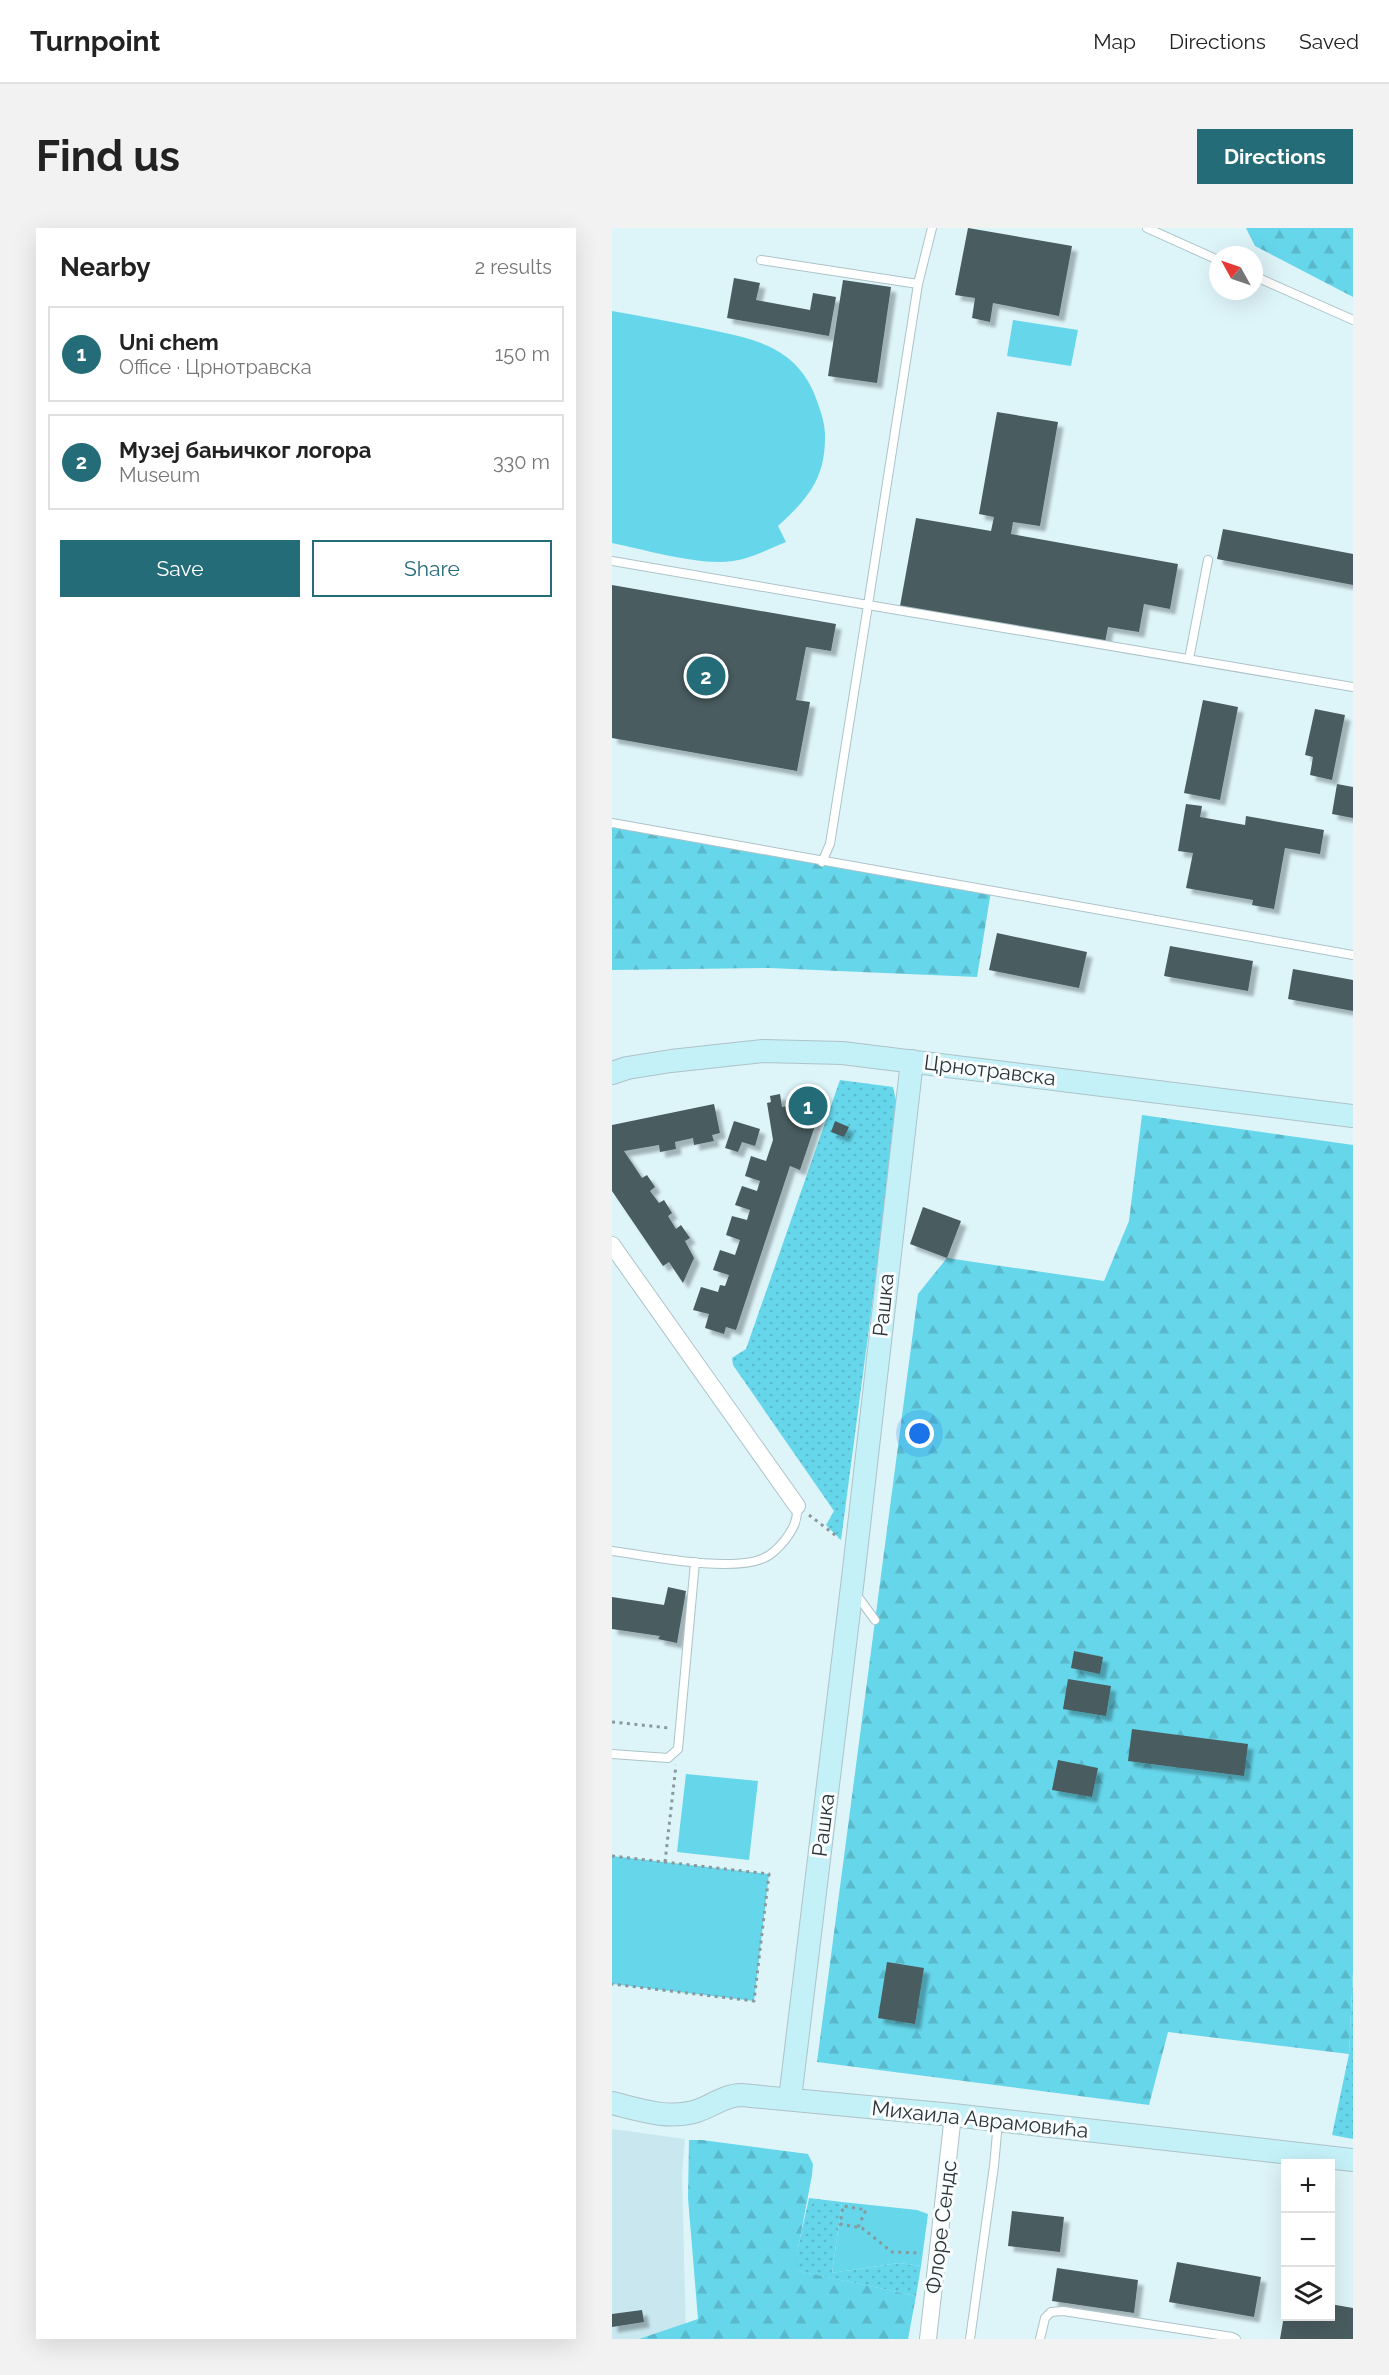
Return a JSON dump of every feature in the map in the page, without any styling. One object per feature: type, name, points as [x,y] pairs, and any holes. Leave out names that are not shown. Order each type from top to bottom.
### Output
[{"type":"street","name":"Црнотравска","points":[[617,1069],[763,1052],[842,1053],[1353,1116]]},
{"type":"street","name":"Рашка","points":[[790,2099],[852,1589],[912,1061]]},
{"type":"street","points":[[612,1245],[798,1506]]},
{"type":"street","name":"Михаила Аврамовића","points":[[612,2103],[670,2116],[691,2113],[735,2095],[790,2099],[1353,2160]]},
{"type":"street","name":"Флоре Сендс","points":[[928,2339],[954,2115]]},
{"type":"lane","points":[[822,861],[830,844],[918,284],[932,228]]},
{"type":"lane","points":[[1147,228],[1209,256]]},
{"type":"lane","points":[[761,260],[918,284]]},
{"type":"lane","points":[[1263,280],[1353,320]]},
{"type":"lane","points":[[1190,659],[1208,560]]},
{"type":"lane","points":[[612,561],[1353,687]]},
{"type":"lane","points":[[612,823],[1353,955]]},
{"type":"lane","points":[[612,1551],[726,1566],[748,1563],[765,1558],[782,1544],[794,1527],[798,1517],[798,1506]]},
{"type":"lane","points":[[612,1754],[668,1758],[678,1749],[695,1562]]},
{"type":"lane","points":[[852,1589],[875,1620]]},
{"type":"lane","points":[[970,2339],[994,2166],[998,2120]]},
{"type":"lane","points":[[1040,2339],[1045,2318],[1051,2312],[1063,2311],[1236,2339]]},
{"type":"path","points":[[798,1506],[856,1550]]},
{"type":"path","points":[[612,1722],[680,1729]]},
{"type":"path","points":[[665,1862],[678,1749]]},
{"type":"path","points":[[612,1856],[769,1874],[754,2001],[612,1984]]},
{"type":"path","points":[[858,2227],[866,2210],[843,2206],[840,2224],[858,2227],[892,2252],[938,2253]]},
{"type":"shaded area","points":[[612,2129],[685,2139],[682,2175],[686,2339],[612,2339]]},
{"type":"green space","points":[[1246,228],[1353,228],[1353,297],[1263,250],[1263,246],[1255,246]]},
{"type":"green space","points":[[612,311],[753,340],[782,354],[805,377],[814,393],[822,418],[825,448],[823,462],[814,485],[799,505],[778,526],[786,542],[747,558],[720,562],[673,556],[612,543]]},
{"type":"green space","points":[[1013,320],[1078,330],[1071,366],[1007,356]]},
{"type":"green space","points":[[612,823],[991,891],[977,977],[769,968],[612,970]]},
{"type":"green space","points":[[840,1080],[893,1087],[898,1109],[841,1540],[826,1525],[834,1511],[733,1365],[732,1358],[746,1349]]},
{"type":"green space","points":[[1142,1115],[1353,1145],[1353,1972],[1349,2054],[1168,2032],[1149,2105],[817,2062],[918,1294],[947,1258],[1104,1281],[1129,1221]]},
{"type":"green space","points":[[686,1774],[758,1781],[749,1860],[677,1852]]},
{"type":"green space","points":[[612,1856],[769,1874],[754,2001],[612,1984]]},
{"type":"green space","points":[[1353,1972],[1353,2139],[1332,2135],[1349,2054]]},
{"type":"green space","points":[[689,2140],[808,2154],[813,2164],[812,2175],[794,2270],[916,2296],[908,2339],[639,2339],[698,2319],[688,2198]]},
{"type":"green space","points":[[809,2198],[842,2202],[832,2273],[899,2263],[921,2266],[916,2296],[793,2270]]},
{"type":"green space","points":[[842,2202],[917,2210],[928,2214],[921,2266],[899,2263],[832,2273]]},
{"type":"building","points":[[968,228],[1072,246],[1059,316],[993,303],[990,322],[972,318],[975,298],[955,295]]},
{"type":"building","points":[[734,278],[760,283],[756,300],[810,310],[813,293],[836,297],[829,336],[727,318]]},
{"type":"building","points":[[843,280],[891,287],[877,383],[828,376]]},
{"type":"building","points":[[997,412],[1058,422],[1040,526],[1013,522],[1011,534],[1178,564],[1170,609],[1144,604],[1139,632],[1108,627],[1105,642],[900,606],[916,518],[991,531],[994,517],[979,514]]},
{"type":"building","points":[[1223,529],[1353,554],[1353,585],[1217,559]]},
{"type":"building","points":[[612,585],[836,624],[831,651],[806,647],[796,700],[810,702],[797,771],[612,738]]},
{"type":"building","points":[[1203,700],[1238,707],[1220,800],[1184,793]]},
{"type":"building","points":[[1315,709],[1345,715],[1332,780],[1310,775],[1313,757],[1305,755]]},
{"type":"building","points":[[1337,784],[1353,787],[1353,818],[1332,814]]},
{"type":"building","points":[[1186,804],[1202,806],[1200,817],[1245,825],[1246,816],[1324,830],[1320,854],[1285,848],[1274,909],[1252,905],[1253,900],[1186,888],[1193,853],[1178,851]]},
{"type":"building","points":[[997,933],[1087,952],[1079,988],[989,970]]},
{"type":"building","points":[[1170,946],[1253,961],[1248,991],[1164,976]]},
{"type":"building","points":[[1293,969],[1353,980],[1353,1011],[1288,999]]},
{"type":"building","points":[[780,1094],[782,1107],[792,1105],[795,1096],[822,1105],[800,1170],[790,1166],[736,1330],[726,1327],[724,1334],[705,1328],[709,1314],[693,1310],[701,1287],[718,1292],[720,1285],[725,1286],[729,1275],[713,1270],[720,1250],[735,1255],[740,1240],[726,1235],[732,1216],[747,1220],[750,1210],[735,1205],[742,1186],[757,1191],[760,1181],[745,1176],[751,1156],[766,1161],[773,1140],[767,1103],[771,1102],[770,1096]]},
{"type":"building","points":[[714,1104],[720,1133],[712,1135],[714,1141],[694,1145],[693,1138],[675,1142],[676,1149],[660,1152],[659,1145],[624,1151],[642,1178],[647,1175],[655,1187],[650,1191],[659,1203],[664,1200],[672,1213],[668,1216],[676,1229],[681,1225],[690,1238],[685,1241],[694,1258],[683,1283],[669,1262],[663,1266],[612,1191],[612,1125]]},
{"type":"building","points":[[734,1121],[760,1129],[755,1146],[742,1142],[738,1152],[725,1148]]},
{"type":"building","points":[[835,1121],[849,1127],[844,1137],[831,1132]]},
{"type":"building","points":[[923,1207],[961,1221],[947,1258],[910,1244]]},
{"type":"building","points":[[668,1587],[686,1591],[677,1643],[658,1639],[660,1636],[612,1629],[612,1597],[664,1605]]},
{"type":"building","points":[[1074,1651],[1103,1657],[1100,1674],[1071,1668]]},
{"type":"building","points":[[1068,1679],[1111,1686],[1106,1716],[1063,1709]]},
{"type":"building","points":[[1132,1729],[1248,1744],[1244,1776],[1128,1761]]},
{"type":"building","points":[[1058,1760],[1098,1768],[1092,1797],[1052,1790]]},
{"type":"building","points":[[887,1962],[924,1968],[915,2024],[878,2018]]},
{"type":"building","points":[[1012,2211],[1064,2217],[1060,2252],[1008,2246]]},
{"type":"building","points":[[1177,2262],[1261,2277],[1254,2317],[1169,2302]]},
{"type":"building","points":[[1057,2268],[1138,2280],[1134,2313],[1052,2301]]},
{"type":"building","points":[[1335,2305],[1353,2308],[1353,2339],[1280,2339],[1283,2321],[1335,2321]]},
{"type":"building","points":[[642,2310],[644,2322],[612,2327],[612,2314]]},
{"type":"place","name":"Музеј бањичког логора","points":[[706,676]]},
{"type":"place","name":"Uni chem","points":[[808,1106]]}]
